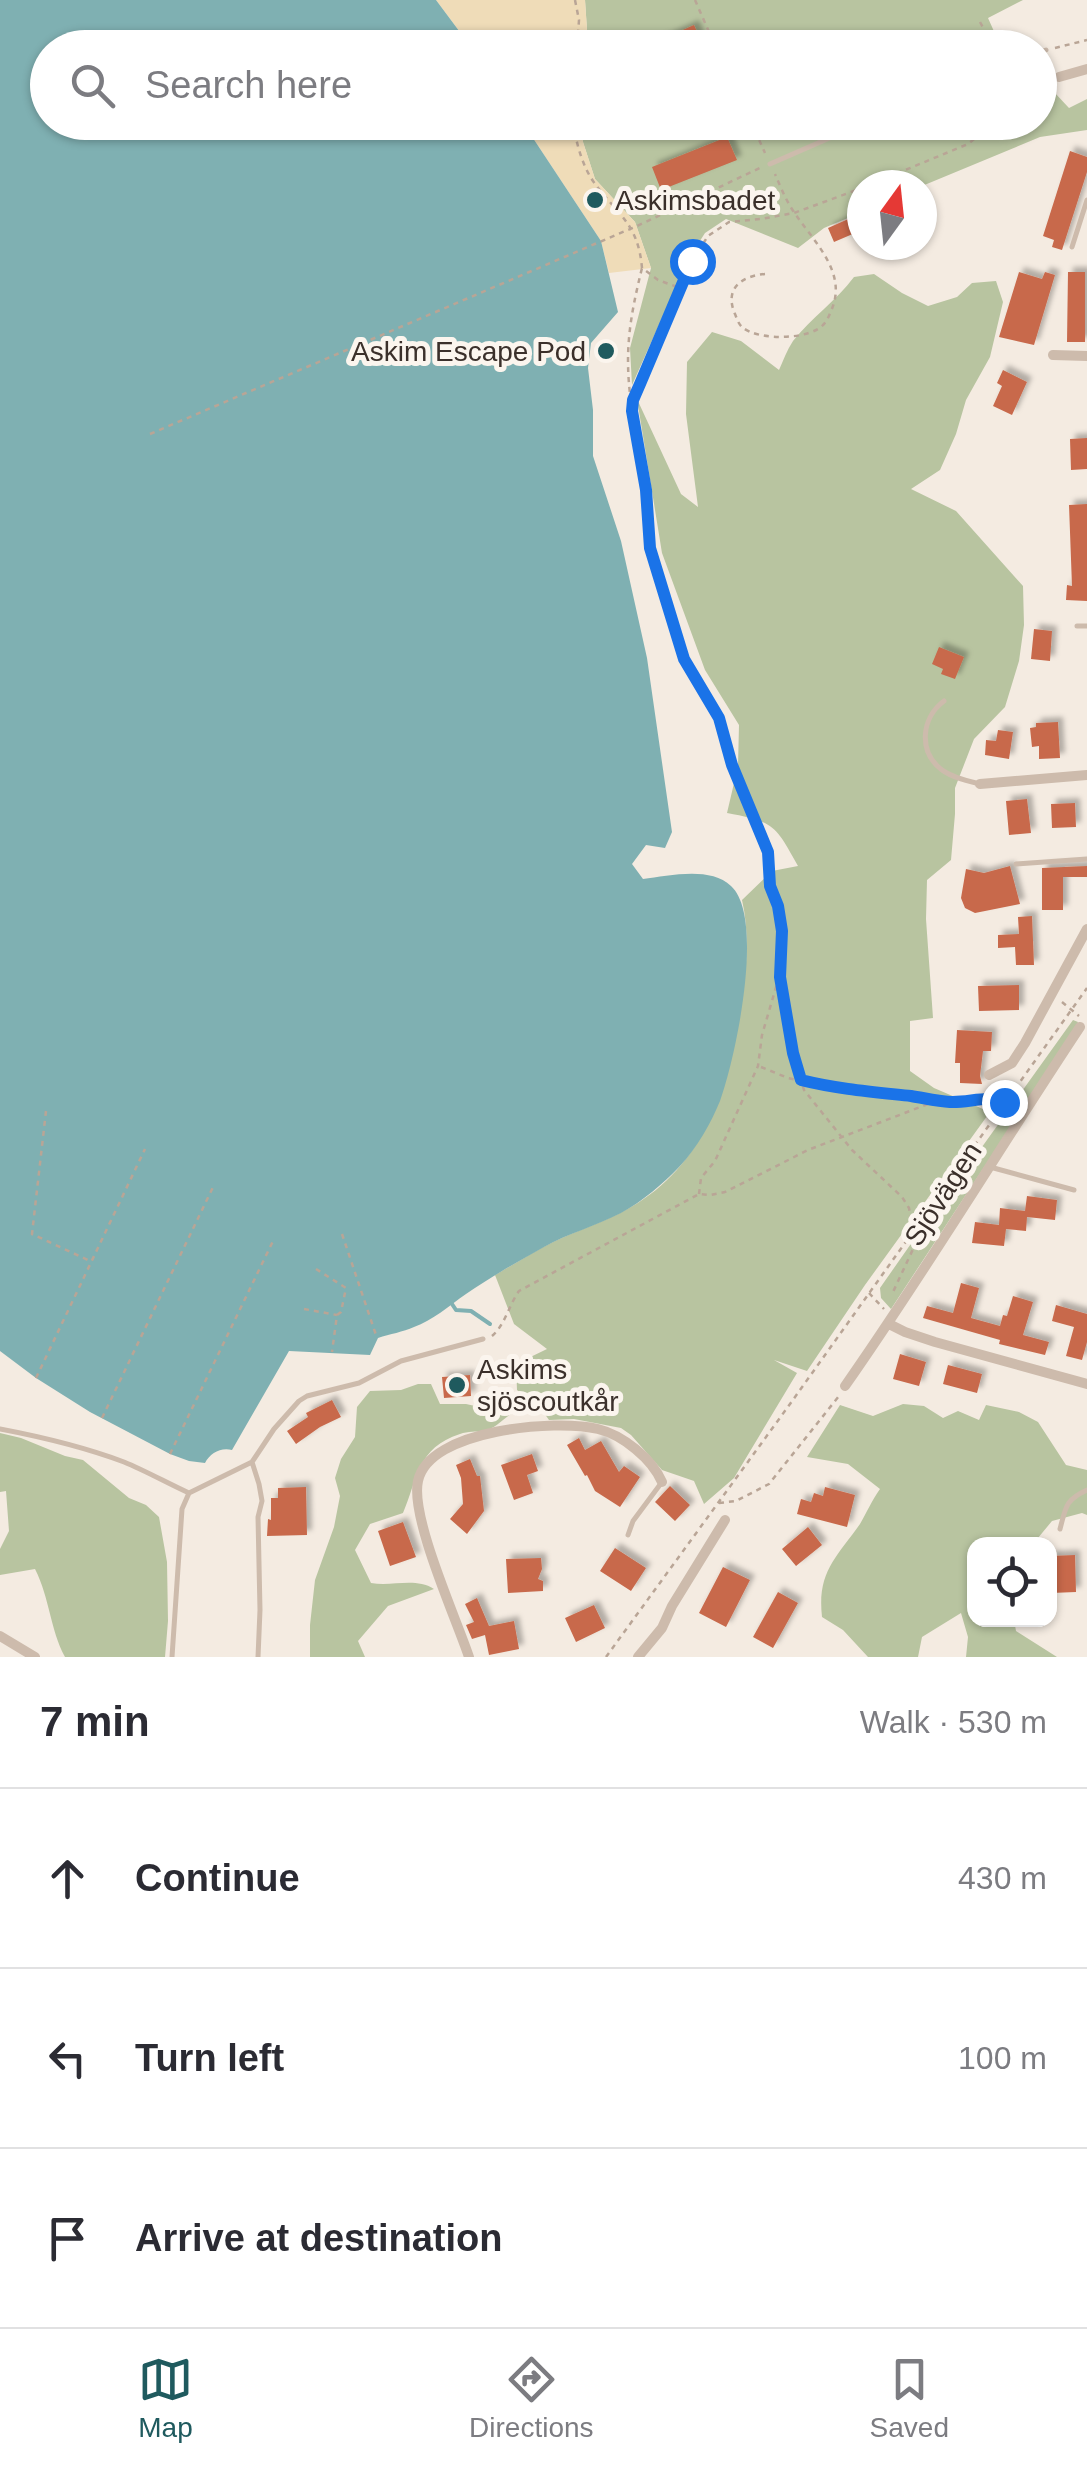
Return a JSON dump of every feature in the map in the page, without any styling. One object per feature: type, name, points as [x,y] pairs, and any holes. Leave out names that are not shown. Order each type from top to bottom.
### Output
[{"type":"street","points":[[1059,77],[1087,70]]},
{"type":"street","points":[[1053,355],[1087,356]]},
{"type":"street","points":[[980,784],[1087,775]]},
{"type":"street","points":[[989,1075],[1012,1063],[1026,1043],[1087,929]]},
{"type":"street","name":"Sjövägen","points":[[845,1386],[1080,1027]]},
{"type":"street","points":[[889,1324],[935,1342],[1087,1384]]},
{"type":"street","points":[[470,1657],[416,1496],[425,1465],[434,1456],[463,1442],[526,1425],[599,1429],[645,1458],[658,1471],[662,1482]]},
{"type":"street","points":[[638,1657],[662,1628],[725,1520]]},
{"type":"street","points":[[0,1636],[35,1657]]},
{"type":"lane","points":[[770,164],[825,140]]},
{"type":"lane","points":[[1072,247],[1087,200]]},
{"type":"lane","points":[[1077,626],[1087,626]]},
{"type":"lane","points":[[944,701],[932,714],[925,743],[944,772],[980,784]]},
{"type":"lane","points":[[1016,864],[1087,859]]},
{"type":"lane","points":[[989,1166],[1074,1190]]},
{"type":"lane","points":[[172,1657],[182,1509],[189,1493],[252,1462],[274,1429],[307,1396],[359,1382],[401,1361],[483,1338]]},
{"type":"lane","points":[[0,1429],[92,1452],[189,1493]]},
{"type":"lane","points":[[252,1462],[262,1501],[258,1517],[258,1657]]},
{"type":"lane","points":[[628,1536],[633,1521],[662,1482]]},
{"type":"lane","points":[[1060,1529],[1071,1498],[1087,1490]]},
{"type":"path","points":[[575,0],[578,30]]},
{"type":"path","points":[[695,0],[708,30]]},
{"type":"path","points":[[980,22],[984,30]]},
{"type":"path","points":[[1057,48],[1087,40]]},
{"type":"path","points":[[576,140],[591,179],[629,223],[640,252],[642,268],[626,366],[646,490],[650,548],[684,659],[719,718],[732,765],[768,852],[770,886],[782,931],[780,977],[793,1053],[804,1090],[852,1150],[902,1197],[911,1220],[921,1232],[893,1290]]},
{"type":"path","points":[[905,170],[973,140]]},
{"type":"path","points":[[150,434],[637,226],[770,164]]},
{"type":"path","points":[[632,408],[680,289],[708,236],[729,222],[794,213],[847,194]]},
{"type":"path","points":[[764,274],[740,282],[733,291],[730,303],[740,326],[753,334],[781,338],[822,327],[832,308],[837,284],[830,264],[794,213]]},
{"type":"path","points":[[642,268],[652,277],[680,289]]},
{"type":"path","points":[[699,1194],[701,1178],[715,1161],[758,1066],[762,1035],[780,977]]},
{"type":"path","points":[[606,1657],[1087,988]]},
{"type":"path","points":[[1050,993],[1072,1009],[1080,1019],[1080,1027]]},
{"type":"path","points":[[758,1066],[822,1085],[936,1101],[984,1098],[1004,1102]]},
{"type":"path","points":[[483,1338],[500,1329],[519,1291],[699,1194],[725,1192],[808,1150],[936,1101]]},
{"type":"path","points":[[46,1111],[32,1234],[91,1262]]},
{"type":"path","points":[[36,1378],[145,1150]]},
{"type":"path","points":[[102,1418],[214,1186]]},
{"type":"path","points":[[342,1234],[377,1338]]},
{"type":"path","points":[[170,1454],[272,1241]]},
{"type":"path","points":[[316,1269],[346,1288],[337,1315],[332,1352]]},
{"type":"path","points":[[868,1292],[888,1313],[889,1308]]},
{"type":"path","points":[[304,1309],[337,1315]]},
{"type":"path","points":[[718,1503],[736,1502],[769,1484],[845,1386]]},
{"type":"path","points":[[488,1396],[511,1408],[526,1425]]},
{"type":"green space","points":[[585,0],[1023,0],[988,18],[993,30],[587,30]]},
{"type":"green space","points":[[1057,95],[1069,108],[1087,99],[1087,130],[1057,134]]},
{"type":"green space","points":[[583,140],[1033,140],[937,180],[937,170],[847,170],[847,218],[824,228],[798,248],[726,219],[705,233],[689,258],[632,385],[630,348],[651,268],[635,222],[595,179]]},
{"type":"green space","points":[[874,274],[928,306],[957,297],[972,283],[996,281],[1003,302],[990,357],[966,400],[940,470],[911,489],[956,511],[1023,586],[1024,625],[1019,661],[1005,707],[974,739],[955,788],[951,860],[927,880],[933,1018],[910,1021],[910,1071],[934,1088],[990,1112],[807,1371],[774,1360],[797,1373],[734,1478],[704,1504],[694,1481],[662,1470],[621,1428],[574,1419],[549,1420],[517,1390],[516,1364],[547,1349],[514,1324],[495,1275],[547,1245],[644,1199],[685,1160],[713,1112],[731,1058],[746,965],[742,900],[772,871],[798,866],[772,828],[755,819],[727,813],[738,766],[739,725],[705,670],[662,553],[637,399],[681,494],[698,507],[686,414],[687,362],[712,332],[741,341],[779,370],[793,341],[854,277]]},
{"type":"green space","points":[[1073,1020],[1078,1022],[1076,1027],[891,1309],[881,1298],[880,1288]]},
{"type":"green space","points":[[431,1384],[440,1404],[466,1404],[511,1414],[488,1430],[460,1434],[435,1447],[421,1466],[403,1513],[370,1524],[355,1550],[371,1583],[419,1584],[434,1589],[388,1606],[358,1641],[365,1657],[310,1657],[315,1580],[334,1527],[340,1496],[335,1478],[355,1437],[357,1407],[370,1391],[401,1390]]},
{"type":"green space","points":[[903,1404],[924,1406],[943,1418],[958,1411],[979,1420],[986,1405],[1019,1412],[1038,1422],[1066,1465],[1087,1470],[1087,1515],[1052,1521],[1039,1537],[967,1537],[967,1627],[1015,1627],[1057,1657],[966,1657],[968,1637],[961,1613],[922,1637],[918,1657],[868,1657],[843,1630],[822,1617],[825,1577],[880,1489],[848,1464],[807,1457],[840,1405],[873,1416]]},
{"type":"green space","points":[[0,1433],[83,1460],[159,1517],[167,1562],[165,1657],[65,1657],[35,1569],[0,1575],[0,1549],[9,1531],[6,1491],[0,1492]]},
{"type":"sand","points":[[436,0],[585,0],[587,30],[458,30]]},
{"type":"sand","name":"Askimsbadet","points":[[534,140],[583,140],[595,179],[635,222],[651,268],[609,273],[601,241]]},
{"type":"water","points":[[0,0],[436,0],[458,30],[30,30],[30,140],[534,140],[601,241],[618,312],[591,343],[588,368],[593,456],[621,541],[647,658],[672,832],[665,848],[646,845],[632,864],[643,879],[701,874],[722,880],[731,886],[741,903],[746,927],[744,990],[726,1081],[703,1135],[686,1159],[645,1198],[621,1213],[544,1247],[427,1321],[378,1338],[370,1355],[289,1351],[232,1450],[216,1452],[205,1463],[170,1454],[90,1412],[0,1351]]},
{"type":"building","points":[[720,140],[728,140],[737,160],[661,190],[652,167]]},
{"type":"building","points":[[1070,151],[1087,157],[1087,172],[1062,250],[1052,247],[1054,240],[1043,236]]},
{"type":"building","points":[[847,220],[847,236],[834,242],[828,228]]},
{"type":"building","points":[[1019,272],[1042,279],[1045,272],[1055,275],[1034,345],[999,337]]},
{"type":"building","points":[[1068,272],[1085,272],[1085,342],[1067,342]]},
{"type":"building","points":[[1003,370],[1027,382],[1012,415],[993,406],[1002,386],[997,383]]},
{"type":"building","points":[[1087,438],[1087,469],[1071,470],[1070,439]]},
{"type":"building","points":[[1087,504],[1087,601],[1066,600],[1067,585],[1072,586],[1069,505]]},
{"type":"building","points":[[1034,629],[1052,631],[1050,661],[1031,659]]},
{"type":"building","points":[[939,647],[964,657],[955,679],[941,674],[943,669],[932,664]]},
{"type":"building","points":[[1058,722],[1060,758],[1039,759],[1039,746],[1032,747],[1030,728],[1036,727],[1036,723]]},
{"type":"building","points":[[998,730],[1013,732],[1009,759],[985,755],[986,740],[996,741]]},
{"type":"building","points":[[1027,799],[1031,833],[1009,835],[1006,801]]},
{"type":"building","points":[[1075,803],[1076,827],[1052,828],[1051,804]]},
{"type":"building","points":[[1010,866],[1020,904],[975,913],[965,908],[961,898],[966,869],[984,873]]},
{"type":"building","points":[[1087,866],[1087,877],[1063,877],[1063,910],[1042,910],[1042,868]]},
{"type":"building","points":[[1032,916],[1034,965],[1016,965],[1015,947],[998,948],[998,935],[1019,934],[1018,917]]},
{"type":"building","points":[[1019,985],[1019,1010],[979,1011],[978,986]]},
{"type":"building","points":[[957,1030],[992,1032],[991,1051],[983,1051],[982,1084],[960,1083],[960,1063],[955,1063]]},
{"type":"building","points":[[1027,1196],[1057,1200],[1055,1220],[1027,1217],[1026,1231],[1006,1229],[1004,1246],[972,1243],[975,1222],[999,1225],[1000,1208],[1025,1211]]},
{"type":"building","points":[[961,1283],[979,1288],[971,1318],[1000,1326],[1013,1296],[1033,1302],[1023,1335],[1049,1342],[1045,1355],[923,1318],[927,1306],[953,1313]]},
{"type":"building","points":[[1056,1305],[1087,1314],[1087,1342],[1082,1360],[1066,1356],[1074,1327],[1052,1321]]},
{"type":"building","points":[[900,1354],[926,1362],[919,1386],[893,1379]]},
{"type":"building","points":[[948,1365],[982,1374],[977,1393],[943,1384]]},
{"type":"building","points":[[470,1375],[471,1396],[444,1398],[442,1377]]},
{"type":"building","points":[[332,1400],[341,1417],[296,1444],[287,1431],[308,1417],[306,1413]]},
{"type":"building","points":[[579,1438],[585,1450],[601,1441],[619,1472],[624,1466],[640,1477],[620,1507],[595,1491],[585,1476],[567,1445]]},
{"type":"building","points":[[532,1454],[538,1471],[527,1475],[533,1493],[514,1500],[501,1465]]},
{"type":"building","points":[[470,1459],[480,1476],[484,1511],[467,1534],[450,1519],[463,1504],[456,1465]]},
{"type":"building","points":[[670,1486],[690,1505],[675,1521],[655,1502]]},
{"type":"building","points":[[306,1487],[307,1535],[267,1536],[271,1498],[278,1498],[278,1488]]},
{"type":"building","points":[[825,1487],[855,1495],[847,1527],[797,1514],[801,1499],[811,1502],[814,1493],[823,1496]]},
{"type":"building","points":[[403,1522],[416,1557],[390,1566],[378,1531]]},
{"type":"building","points":[[808,1527],[822,1545],[796,1566],[782,1549]]},
{"type":"building","points":[[615,1548],[646,1568],[631,1591],[600,1571]]},
{"type":"building","points":[[1075,1555],[1076,1592],[1057,1593],[1057,1556]]},
{"type":"building","points":[[541,1558],[538,1579],[543,1581],[543,1591],[508,1593],[506,1559]]},
{"type":"building","points":[[723,1567],[750,1580],[726,1627],[699,1613]]},
{"type":"building","points":[[778,1592],[798,1603],[773,1648],[753,1637]]},
{"type":"building","points":[[477,1598],[489,1626],[514,1621],[519,1649],[489,1655],[485,1635],[472,1639],[466,1625],[474,1622],[465,1604]]},
{"type":"building","points":[[594,1605],[605,1628],[576,1642],[565,1618]]},
{"type":"waterway","points":[[452,1304],[456,1310],[471,1311],[490,1324]]},
{"type":"place","name":"Askimsbadet","points":[[595,200]]},
{"type":"place","name":"Askim Escape Pod","points":[[606,351]]},
{"type":"place","name":"Askims sjöscoutkår","points":[[457,1385]]},
{"type":"route","points":[[692,261],[633,400],[650,517],[650,548],[684,659],[719,718],[732,765],[768,852],[770,886],[781,918],[780,977],[801,1080],[936,1101],[984,1098],[1004,1102]]}]
